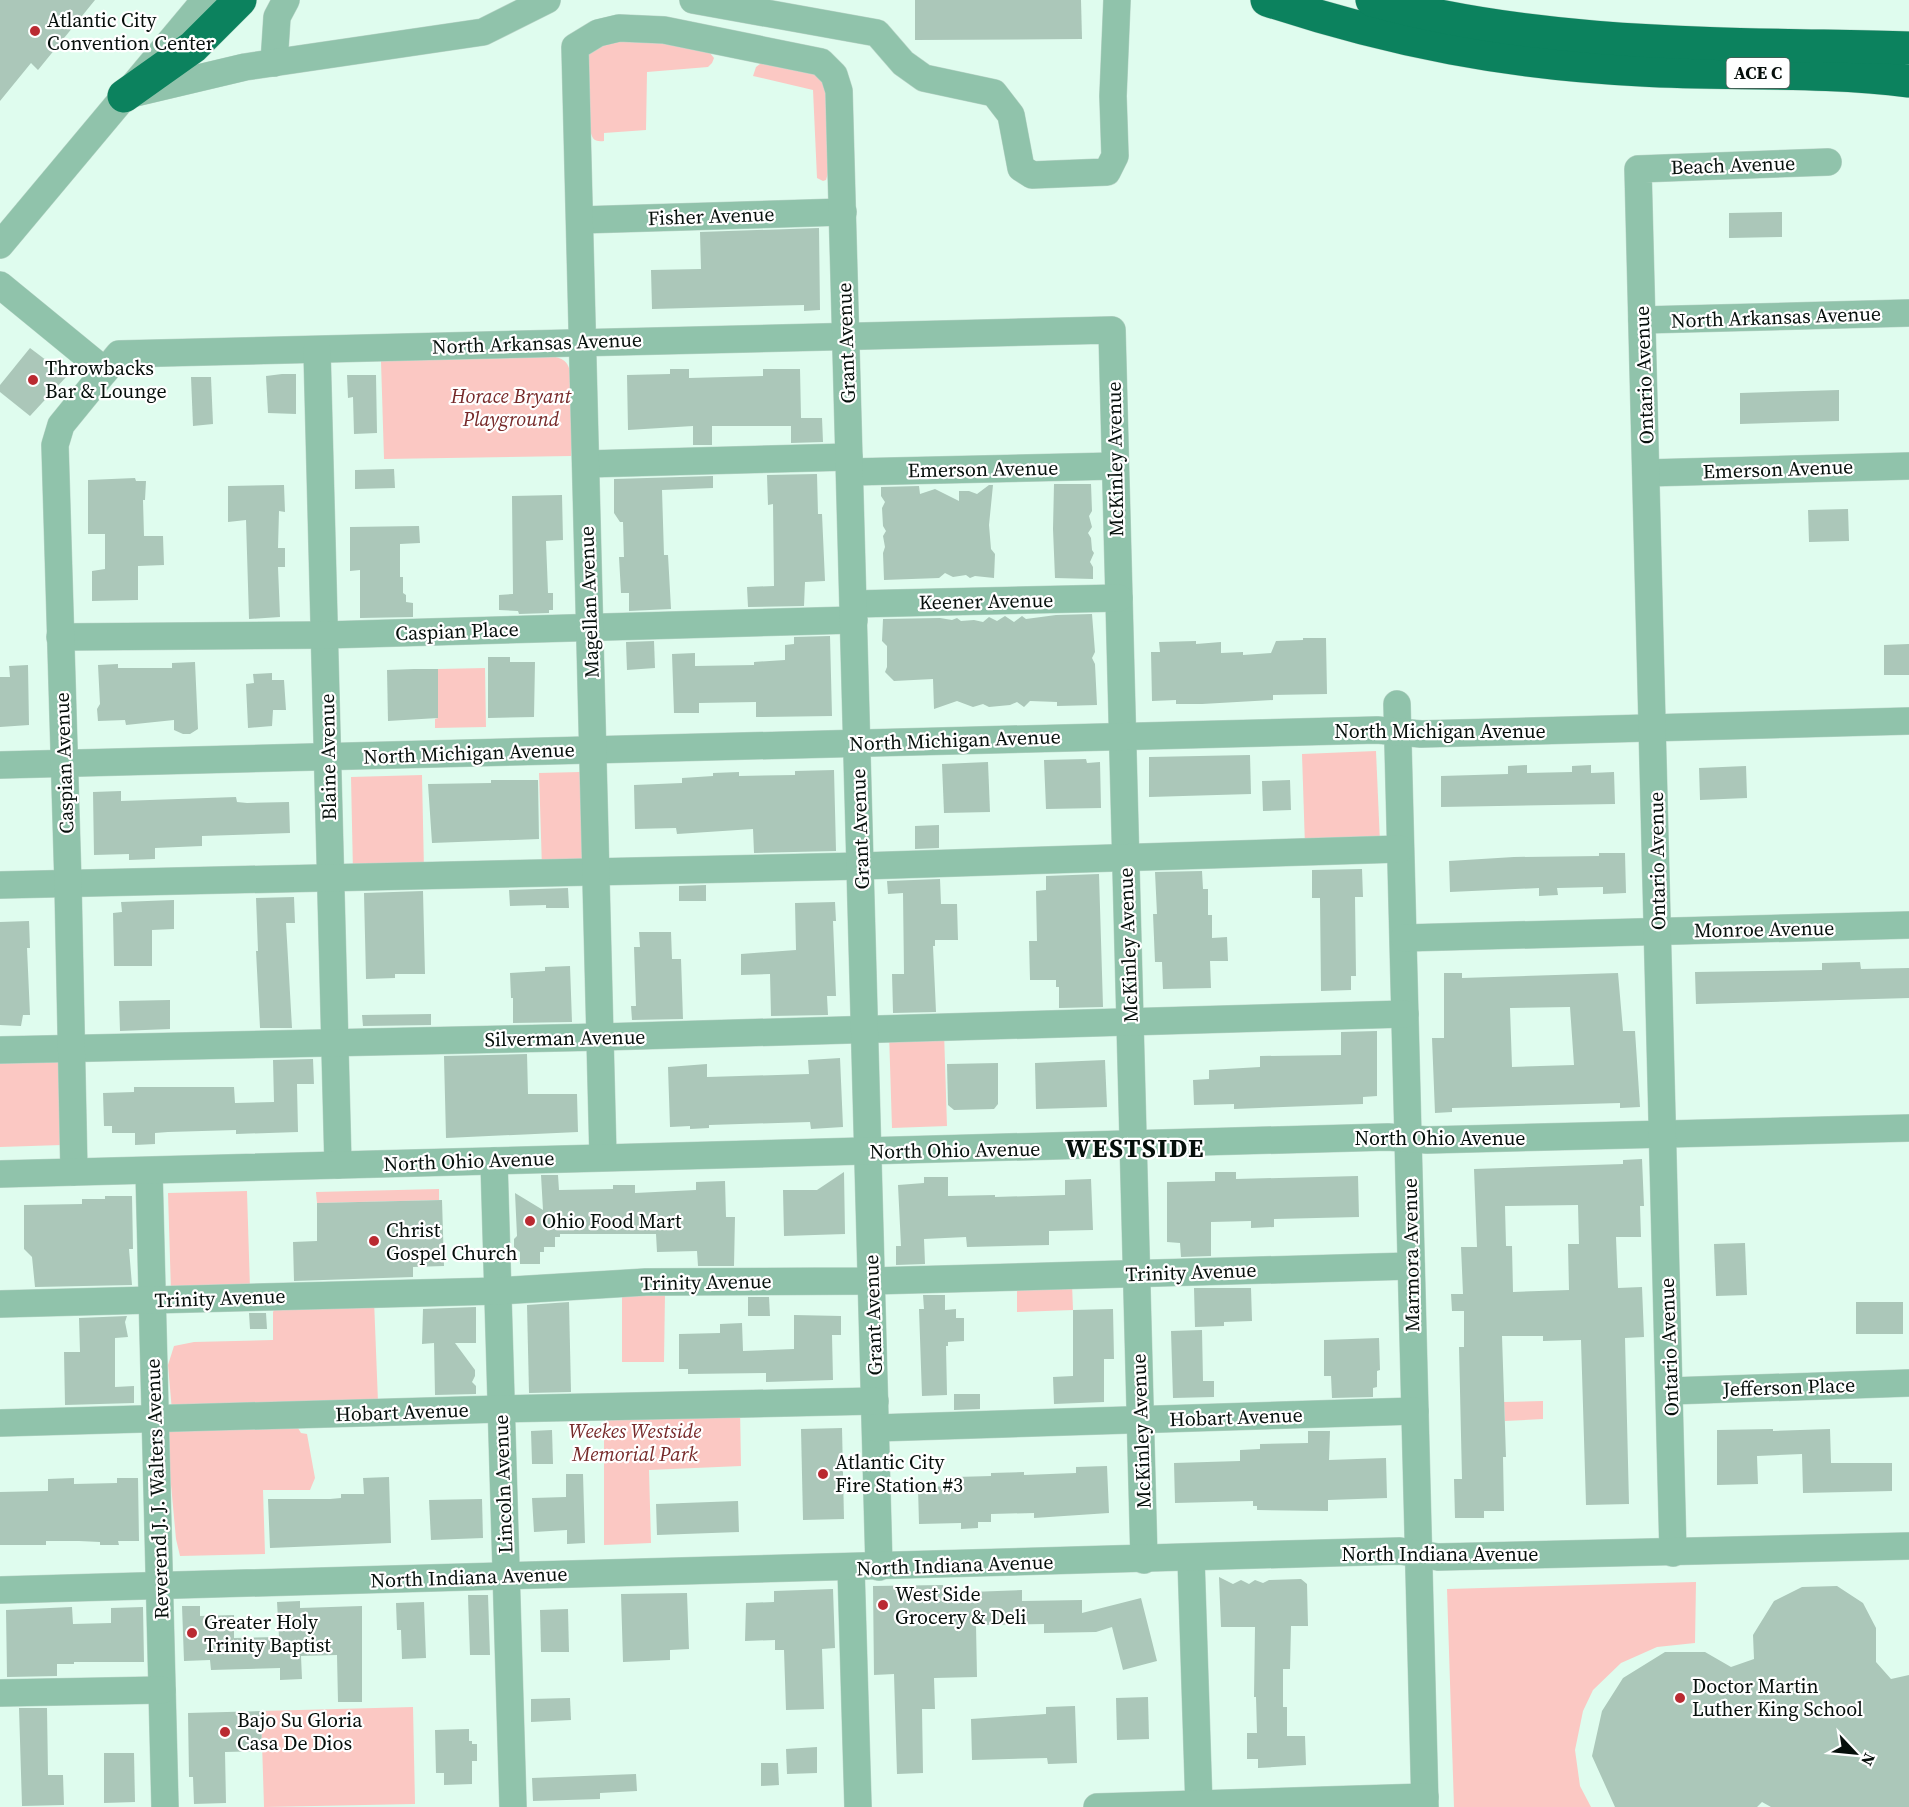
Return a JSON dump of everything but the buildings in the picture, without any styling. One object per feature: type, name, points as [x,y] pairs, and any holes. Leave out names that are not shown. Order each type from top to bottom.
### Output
[{"type":"highway","points":[[124,96],[194,47],[240,0]]},
{"type":"highway","name":"ACE C","points":[[1267,0],[1330,20],[1410,41],[1509,58],[1644,71],[1808,75],[1909,81]]},
{"type":"highway","name":"ACE C","points":[[1372,0],[1463,20],[1552,33],[1619,38],[1909,48]]},
{"type":"highway","points":[[1416,0],[1463,20]]},
{"type":"street","points":[[0,245],[205,0]]},
{"type":"street","points":[[274,63],[277,17],[286,0]]},
{"type":"street","points":[[124,96],[245,67],[483,32],[548,0]]},
{"type":"street","points":[[693,0],[877,33],[903,63],[924,78],[994,93],[1011,116],[1021,168],[1032,175],[1107,172],[1114,156],[1113,96],[1117,0]]},
{"type":"street","name":"Magellan Avenue","points":[[603,1157],[575,47],[598,33],[608,30],[631,27],[664,30],[821,62],[834,75],[840,91]]},
{"type":"street","name":"Grant Avenue","points":[[840,91],[879,1567]]},
{"type":"street","name":"Beach Avenue","points":[[1638,169],[1828,162]]},
{"type":"street","name":"Ontario Avenue","points":[[1638,169],[1673,1552]]},
{"type":"street","name":"Fisher Avenue","points":[[580,220],[843,212]]},
{"type":"street","points":[[0,285],[105,371]]},
{"type":"street","name":"North Arkansas Avenue","points":[[1642,320],[1909,313]]},
{"type":"street","name":"North Arkansas Avenue","points":[[105,371],[118,354],[1112,330]]},
{"type":"street","name":"McKinley Avenue","points":[[1112,330],[1144,1560]]},
{"type":"street","name":"Blaine Avenue","points":[[317,350],[338,1165]]},
{"type":"street","name":"Caspian Avenue","points":[[74,1172],[56,439],[62,425],[105,371]]},
{"type":"street","name":"Emerson Avenue","points":[[586,464],[1115,466]]},
{"type":"street","name":"Emerson Avenue","points":[[1646,473],[1909,466]]},
{"type":"street","name":"Keener Avenue","points":[[854,612],[1119,597]]},
{"type":"street","name":"Caspian Place","points":[[60,637],[325,635],[590,627],[854,612]]},
{"type":"street","name":"Marmora Avenue","points":[[1397,704],[1425,1802]]},
{"type":"street","name":"North Michigan Avenue","points":[[0,765],[1377,730],[1421,734],[1909,721]]},
{"type":"street","points":[[0,885],[861,866],[1400,849]]},
{"type":"street","name":"Monroe Avenue","points":[[1404,938],[1909,925]]},
{"type":"street","name":"Silverman Avenue","points":[[0,1050],[601,1037],[1405,1014]]},
{"type":"street","name":"North Ohio Avenue","points":[[0,1174],[1388,1137],[1408,1139],[1909,1128]]},
{"type":"street","name":"Lincoln Avenue","points":[[494,1161],[513,1807]]},
{"type":"street","name":"Reverend J. J. Walters Avenue","points":[[149,1171],[165,1807]]},
{"type":"street","name":"Trinity Avenue","points":[[0,1304],[498,1291],[646,1282],[872,1281],[1411,1266]]},
{"type":"street","name":"Jefferson Place","points":[[1670,1391],[1909,1383]]},
{"type":"street","name":"Hobart Avenue","points":[[0,1423],[501,1409],[1140,1420],[1415,1411]]},
{"type":"street","name":"North Indiana Avenue","points":[[0,1590],[1144,1560],[1400,1551],[1438,1557],[1909,1546]]},
{"type":"street","points":[[1191,1558],[1199,1806]]},
{"type":"street","points":[[851,1568],[858,1807]]},
{"type":"street","points":[[0,1693],[162,1690]]},
{"type":"street","points":[[1096,1807],[1425,1802]]},
{"type":"green space","points":[[620,35],[706,48],[714,58],[708,67],[647,72],[646,130],[604,133],[604,141],[598,141],[593,137],[590,129],[588,56],[592,49]]},
{"type":"green space","points":[[764,61],[808,68],[826,83],[828,173],[826,180],[817,178],[813,90],[753,76],[756,67]]},
{"type":"green space","name":"Horace Bryant Playground","points":[[552,356],[565,362],[571,375],[571,456],[384,459],[381,361]]},
{"type":"green space","points":[[485,668],[486,727],[435,728],[435,719],[438,718],[438,669]]},
{"type":"green space","points":[[1376,751],[1380,843],[1305,846],[1302,754]]},
{"type":"green space","points":[[580,772],[583,860],[542,868],[539,773]]},
{"type":"green space","points":[[422,775],[424,871],[353,873],[351,777]]},
{"type":"green space","points":[[944,1032],[947,1126],[892,1128],[889,1033]]},
{"type":"green space","points":[[60,1058],[62,1145],[0,1147],[0,1060]]},
{"type":"green space","points":[[439,1189],[439,1200],[317,1203],[316,1192]]},
{"type":"green space","points":[[247,1191],[250,1289],[171,1292],[168,1193]]},
{"type":"green space","points":[[1072,1284],[1073,1310],[1017,1312],[1017,1285]]},
{"type":"green space","points":[[622,1293],[665,1293],[664,1362],[622,1362]]},
{"type":"green space","points":[[374,1300],[378,1402],[172,1411],[168,1365],[174,1346],[194,1342],[273,1340],[273,1312],[279,1301]]},
{"type":"green space","points":[[1543,1401],[1543,1419],[1505,1421],[1504,1402]]},
{"type":"green space","name":"Weekes Westside Memorial Park","points":[[740,1409],[741,1466],[649,1470],[651,1543],[604,1545],[604,1413]]},
{"type":"green space","points":[[293,1420],[301,1433],[307,1434],[315,1478],[310,1490],[263,1490],[265,1554],[180,1556],[176,1539],[166,1430]]},
{"type":"green space","points":[[1696,1582],[1695,1643],[1657,1647],[1621,1663],[1593,1690],[1583,1711],[1575,1750],[1580,1786],[1591,1807],[1454,1807],[1447,1589]]},
{"type":"green space","points":[[413,1707],[415,1804],[264,1807],[261,1711]]},
{"type":"place","name":"Atlantic City Convention Center","points":[[35,31]]},
{"type":"place","name":"Throwbacks Bar & Lounge","points":[[33,380]]},
{"type":"place","name":"Ohio Food Mart","points":[[530,1221]]},
{"type":"place","name":"Christ Gospel Church","points":[[374,1241]]},
{"type":"place","name":"Atlantic City Fire Station #3","points":[[823,1474]]},
{"type":"place","name":"West Side Grocery & Deli","points":[[883,1605]]},
{"type":"place","name":"Greater Holy Trinity Baptist","points":[[192,1633]]},
{"type":"place","name":"Doctor Martin Luther King School","points":[[1680,1698]]},
{"type":"place","name":"Bajo Su Gloria Casa De Dios","points":[[225,1732]]},
{"type":"district","name":"WESTSIDE","points":[[1135,1148]]}]
